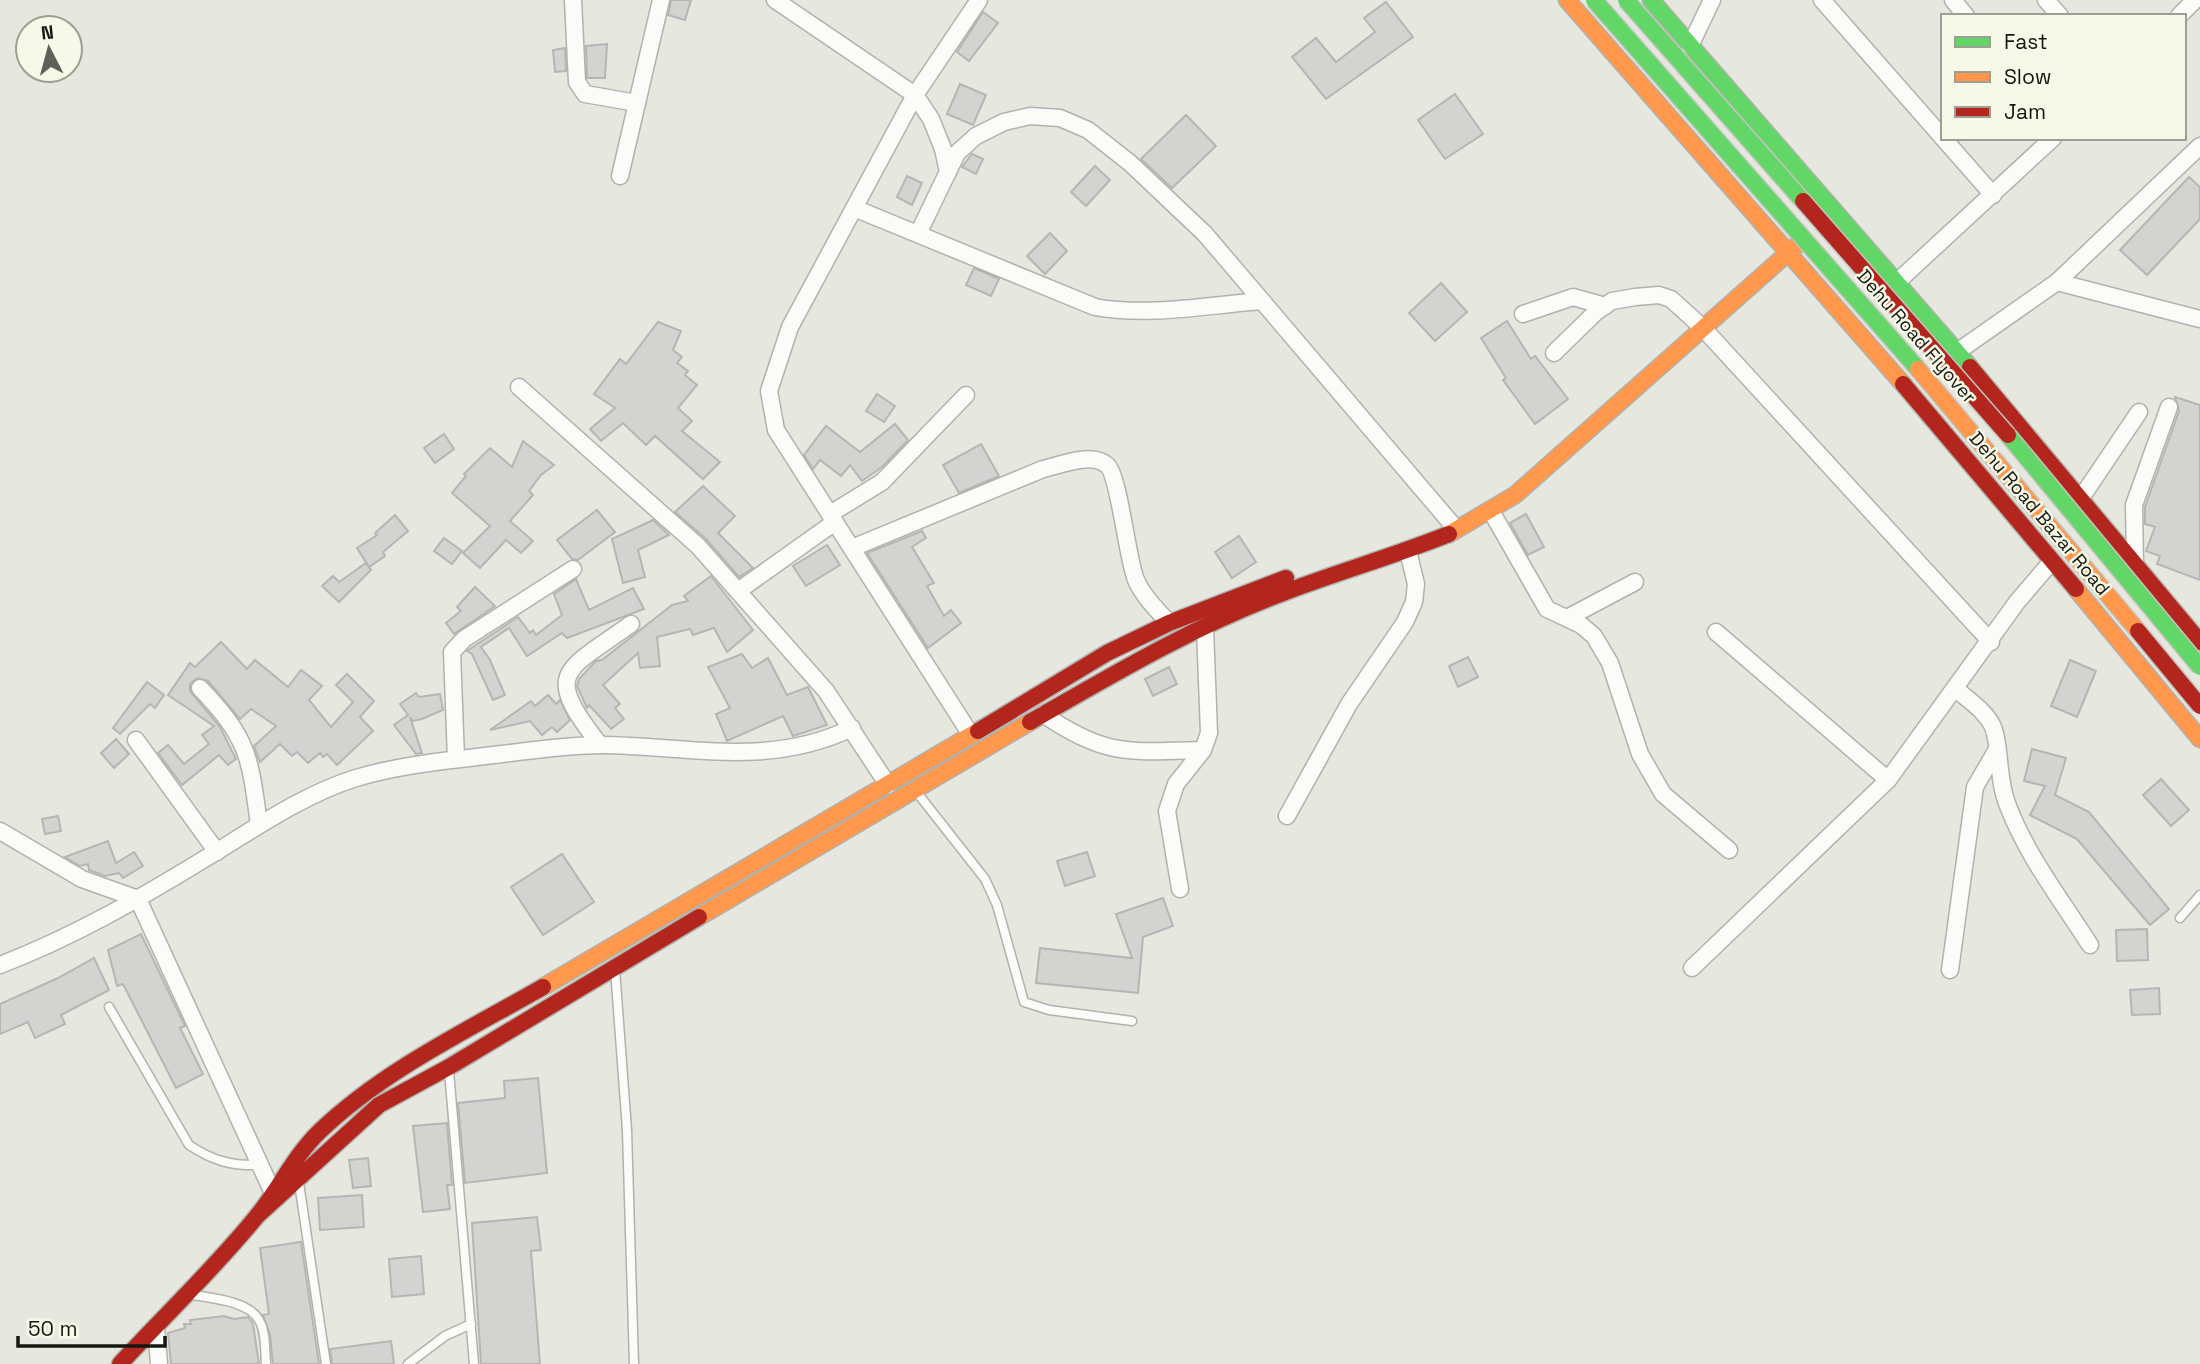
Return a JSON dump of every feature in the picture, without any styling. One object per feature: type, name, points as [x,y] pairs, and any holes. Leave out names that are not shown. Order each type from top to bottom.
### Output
[{"type":"main road","name":"Dehu Road Bazar Road","points":[[1567,0],[1969,460],[2200,739]]},
{"type":"main road","name":"Dehu Road Flyover","points":[[1594,0],[1985,445],[2200,706]]},
{"type":"main road","name":"Dehu Road Flyover","points":[[1626,0],[2005,431],[2200,667]]},
{"type":"main road","name":"Dehu Road Bazar Road","points":[[1651,0],[1957,352],[2200,642]]},
{"type":"main road","points":[[120,1364],[258,1215],[300,1152],[359,1098],[403,1068],[678,919],[1158,649],[1282,593],[1408,551],[1456,531],[1490,511],[1515,495],[1789,253],[1834,209]]},
{"type":"main road","points":[[258,1215],[379,1105],[615,969],[678,919],[888,785],[1107,653],[1169,623],[1241,594],[1451,523],[1515,495]]},
{"type":"street","points":[[573,0],[576,82],[585,94],[637,103]]},
{"type":"street","points":[[620,176],[661,0]]},
{"type":"street","points":[[775,0],[915,95],[931,119],[943,149],[948,172]]},
{"type":"street","points":[[971,735],[776,429],[768,391],[790,327],[854,208],[915,95],[979,0]]},
{"type":"street","points":[[1690,46],[1712,0]]},
{"type":"street","points":[[1822,0],[1941,136]]},
{"type":"street","points":[[1953,0],[1964,14]]},
{"type":"street","points":[[2046,0],[2058,14]]},
{"type":"street","points":[[2181,14],[2195,0]]},
{"type":"street","points":[[918,234],[957,153],[976,136],[1004,122],[1030,116],[1060,118],[1079,126],[1130,163],[1205,234],[1451,523]]},
{"type":"street","points":[[1945,140],[1993,195]]},
{"type":"street","points":[[1897,282],[2051,140]]},
{"type":"street","points":[[1957,352],[2057,282],[2200,146]]},
{"type":"street","points":[[854,208],[1095,307],[1117,311],[1146,310],[1262,301]]},
{"type":"street","points":[[2057,282],[2200,319]]},
{"type":"street","points":[[1554,353],[1605,306],[1623,299],[1659,295],[1671,299],[1703,328],[1991,642]]},
{"type":"street","points":[[1523,314],[1573,297],[1605,306]]},
{"type":"street","points":[[519,387],[698,546],[826,691],[888,785]]},
{"type":"street","points":[[738,591],[882,482],[966,395]]},
{"type":"street","points":[[2135,564],[2134,505],[2169,407]]},
{"type":"street","points":[[2081,498],[2139,412]]},
{"type":"street","points":[[852,548],[1043,470],[1076,461],[1094,461],[1107,465],[1114,478],[1130,560],[1137,581],[1169,623]]},
{"type":"street","points":[[1490,511],[1547,609],[1567,618],[1594,636],[1609,663],[1640,754],[1663,794],[1729,850]]},
{"type":"street","points":[[1287,816],[1349,704],[1405,622],[1414,602],[1416,584],[1408,551]]},
{"type":"street","points":[[1692,968],[1888,780],[2017,603],[2052,561]]},
{"type":"street","points":[[456,759],[452,652],[464,639],[573,569]]},
{"type":"street","points":[[1567,618],[1635,582]]},
{"type":"street","points":[[600,745],[571,706],[565,681],[573,666],[631,624]]},
{"type":"street","points":[[1180,889],[1167,811],[1176,784],[1203,750],[1210,716],[1205,628]]},
{"type":"street","points":[[1716,632],[1888,780]]},
{"type":"street","points":[[200,688],[223,712],[248,754],[259,825]]},
{"type":"street","points":[[1956,689],[1984,714],[1993,728],[1998,778],[2021,834],[2090,945]]},
{"type":"street","points":[[1043,714],[1090,743],[1118,750],[1203,750]]},
{"type":"street","points":[[0,965],[51,946],[138,899],[313,795],[355,778],[456,759],[600,745],[710,754],[775,751],[823,742],[852,727]]},
{"type":"street","points":[[136,740],[217,852]]},
{"type":"street","points":[[1950,970],[1975,786],[1996,751]]},
{"type":"street","points":[[0,831],[82,879],[138,899],[273,1193]]},
{"type":"street","points":[[156,1327],[159,1364]]},
{"type":"lane","points":[[914,788],[985,879],[998,905],[1024,1002],[1049,1010],[1132,1021]]},
{"type":"lane","points":[[2180,918],[2200,895]]},
{"type":"lane","points":[[615,969],[627,1130],[634,1364]]},
{"type":"lane","points":[[108,1007],[190,1145],[208,1157],[234,1166],[260,1165]]},
{"type":"lane","points":[[449,1067],[474,1364]]},
{"type":"lane","points":[[298,1181],[326,1364]]},
{"type":"lane","points":[[187,1294],[219,1300],[250,1311],[260,1320],[266,1364]]},
{"type":"lane","points":[[408,1364],[445,1336],[471,1324]]},
{"type":"building","points":[[671,0],[691,0],[685,20],[668,15]]},
{"type":"building","points":[[1386,2],[1413,37],[1326,99],[1292,57],[1316,38],[1336,62],[1375,32],[1364,18]]},
{"type":"building","points":[[983,12],[998,23],[969,61],[957,52]]},
{"type":"building","points":[[607,44],[605,78],[587,78],[586,46]]},
{"type":"building","points":[[565,48],[566,71],[555,72],[553,50]]},
{"type":"building","points":[[960,84],[986,95],[973,125],[947,114]]},
{"type":"building","points":[[1455,94],[1483,134],[1445,159],[1418,120]]},
{"type":"building","points":[[1186,115],[1216,146],[1172,188],[1141,159]]},
{"type":"building","points":[[972,154],[983,159],[976,174],[962,167]]},
{"type":"building","points":[[1095,166],[1110,180],[1086,206],[1071,192]]},
{"type":"building","points":[[907,176],[922,183],[912,205],[897,197]]},
{"type":"building","points":[[2189,177],[2200,187],[2200,219],[2147,275],[2120,250]]},
{"type":"building","points":[[1050,233],[1067,251],[1045,274],[1027,256]]},
{"type":"building","points":[[974,268],[999,279],[991,296],[966,285]]},
{"type":"building","points":[[1441,283],[1467,312],[1435,341],[1409,313]]},
{"type":"building","points":[[1507,321],[1531,359],[1535,356],[1568,399],[1535,424],[1503,380],[1506,378],[1481,338]]},
{"type":"building","points":[[658,322],[681,331],[673,350],[682,357],[677,363],[688,371],[685,375],[697,385],[678,408],[692,421],[682,431],[720,462],[703,479],[655,436],[646,445],[623,423],[601,441],[590,429],[615,408],[594,394],[620,359],[626,364]]},
{"type":"building","points":[[877,394],[895,406],[884,422],[866,411]]},
{"type":"building","points":[[2175,397],[2200,405],[2200,580],[2157,564],[2160,556],[2146,551],[2155,527],[2145,524],[2145,507],[2179,411]]},
{"type":"building","points":[[895,424],[908,440],[882,467],[862,481],[850,465],[841,476],[820,460],[813,469],[804,455],[826,426],[860,452]]},
{"type":"building","points":[[444,434],[454,449],[435,463],[424,448]]},
{"type":"building","points":[[523,441],[554,465],[541,475],[529,491],[533,495],[510,521],[533,541],[521,553],[506,540],[480,568],[463,553],[490,526],[452,493],[466,476],[464,474],[490,448],[512,467]]},
{"type":"building","points":[[981,444],[999,476],[959,493],[943,465]]},
{"type":"building","points":[[703,486],[735,516],[718,533],[753,568],[739,577],[706,539],[675,512]]},
{"type":"building","points":[[597,510],[615,532],[578,560],[572,559],[557,540]]},
{"type":"building","points":[[1526,514],[1544,547],[1528,555],[1510,523]]},
{"type":"building","points":[[395,515],[408,531],[383,552],[385,556],[369,567],[357,548],[377,535],[375,533]]},
{"type":"building","points":[[653,520],[669,535],[638,550],[645,577],[623,583],[612,539]]},
{"type":"building","points":[[922,531],[926,538],[912,547],[934,583],[927,586],[944,616],[951,610],[961,623],[928,648],[867,553]]},
{"type":"building","points":[[1239,536],[1256,562],[1232,578],[1215,552]]},
{"type":"building","points":[[444,538],[462,551],[452,564],[434,551]]},
{"type":"building","points":[[827,545],[840,565],[806,586],[793,566]]},
{"type":"building","points":[[366,563],[371,570],[339,602],[322,586],[333,576],[339,582]]},
{"type":"building","points":[[711,576],[753,630],[727,652],[714,628],[693,635],[690,629],[657,637],[660,666],[640,668],[638,653],[603,685],[620,704],[615,708],[624,719],[611,729],[589,705],[587,708],[577,686],[579,679],[596,661],[602,660],[672,605],[688,601],[684,596]]},
{"type":"building","points":[[576,579],[589,610],[633,588],[644,609],[567,638],[562,633],[527,656],[509,628],[481,647],[490,660],[505,695],[493,700],[472,654],[467,651],[518,617],[530,633],[533,630],[536,635],[562,615],[554,594]]},
{"type":"building","points":[[475,587],[495,606],[454,634],[446,623],[461,611],[457,607]]},
{"type":"building","points":[[221,642],[247,669],[255,660],[288,687],[301,670],[322,686],[309,700],[331,727],[353,702],[336,685],[347,674],[374,701],[360,717],[373,731],[337,765],[327,754],[323,757],[320,753],[308,763],[297,752],[292,756],[280,744],[260,762],[254,746],[276,726],[251,709],[240,719],[208,681],[197,678],[190,684],[190,691],[220,727],[236,759],[228,765],[219,755],[182,785],[158,753],[168,745],[184,764],[209,744],[202,735],[214,726],[168,695],[190,663],[195,667]]},
{"type":"building","points":[[742,654],[752,668],[768,658],[787,695],[808,687],[827,725],[793,736],[783,716],[727,741],[716,714],[730,708],[708,667]]},
{"type":"building","points":[[1468,657],[1478,677],[1458,687],[1449,666]]},
{"type":"building","points":[[2070,660],[2096,671],[2077,717],[2051,706]]},
{"type":"building","points":[[1169,667],[1177,684],[1153,696],[1145,679]]},
{"type":"building","points":[[147,682],[164,695],[155,708],[150,704],[120,734],[113,728]]},
{"type":"building","points":[[416,693],[419,697],[440,694],[443,710],[413,721],[410,717],[422,753],[416,754],[394,725],[408,715],[400,704]]},
{"type":"building","points":[[548,695],[556,704],[560,700],[570,720],[557,732],[552,727],[542,735],[530,721],[490,730],[531,701],[535,706]]},
{"type":"building","points":[[116,739],[129,754],[114,768],[101,753]]},
{"type":"building","points":[[2032,749],[2066,758],[2055,795],[2089,812],[2169,909],[2150,925],[2077,839],[2030,815],[2045,786],[2024,781]]},
{"type":"building","points":[[2161,779],[2189,810],[2171,826],[2143,795]]},
{"type":"building","points":[[58,816],[61,831],[45,834],[42,819]]},
{"type":"building","points":[[108,841],[116,863],[134,852],[143,866],[123,878],[119,873],[105,876],[89,870],[88,864],[80,866],[65,857]]},
{"type":"building","points":[[1087,852],[1095,876],[1065,886],[1057,861]]},
{"type":"building","points":[[562,854],[594,902],[543,935],[511,887]]},
{"type":"building","points":[[1163,898],[1173,926],[1143,937],[1138,993],[1036,983],[1040,948],[1132,958],[1116,914]]},
{"type":"building","points":[[2147,929],[2148,960],[2117,961],[2116,930]]},
{"type":"building","points":[[141,934],[185,1026],[180,1028],[203,1074],[176,1088],[123,984],[117,986],[108,950]]},
{"type":"building","points":[[94,958],[109,990],[61,1015],[65,1024],[35,1038],[28,1022],[0,1034],[0,1004],[58,978]]},
{"type":"building","points":[[2159,988],[2160,1014],[2132,1015],[2130,990]]},
{"type":"building","points":[[538,1078],[547,1173],[465,1183],[458,1103],[505,1098],[504,1081]]},
{"type":"building","points":[[447,1123],[452,1185],[447,1185],[450,1209],[423,1212],[413,1126]]},
{"type":"building","points":[[368,1158],[371,1186],[353,1188],[349,1160]]},
{"type":"building","points":[[362,1195],[364,1227],[320,1230],[318,1198]]},
{"type":"building","points":[[537,1217],[541,1250],[531,1251],[540,1364],[481,1364],[472,1223]]},
{"type":"building","points":[[301,1242],[319,1364],[273,1364],[270,1335],[263,1315],[269,1314],[260,1248]]},
{"type":"building","points":[[421,1256],[424,1294],[392,1297],[389,1259]]},
{"type":"building","points":[[224,1316],[234,1319],[248,1317],[253,1324],[259,1364],[171,1364],[168,1333],[185,1328],[184,1324],[191,1324],[190,1320]]},
{"type":"building","points":[[391,1341],[394,1364],[332,1364],[330,1349]]},
{"type":"traffic: fast","points":[[1594,0],[1918,369]]},
{"type":"traffic: fast","points":[[1626,0],[1803,201]]},
{"type":"traffic: fast","points":[[1651,0],[1970,367]]},
{"type":"traffic: fast","points":[[2008,435],[2200,667]]},
{"type":"traffic: slow","points":[[1567,0],[1903,384]]},
{"type":"traffic: slow","points":[[1449,534],[1515,495],[1798,244]]},
{"type":"traffic: slow","points":[[1918,369],[2138,631]]},
{"type":"traffic: slow","points":[[2076,589],[2200,739]]},
{"type":"traffic: slow","points":[[699,917],[1030,722]]},
{"type":"traffic: slow","points":[[543,987],[978,731]]},
{"type":"traffic: jam","points":[[1803,201],[2008,435]]},
{"type":"traffic: jam","points":[[1970,367],[2200,642]]},
{"type":"traffic: jam","points":[[1903,384],[2076,589]]},
{"type":"traffic: jam","points":[[1030,722],[1217,620],[1283,593],[1449,534]]},
{"type":"traffic: jam","points":[[978,731],[1107,653],[1169,623],[1286,578]]},
{"type":"traffic: jam","points":[[2138,631],[2200,706]]},
{"type":"traffic: jam","points":[[258,1215],[379,1105],[449,1067],[699,917]]},
{"type":"traffic: jam","points":[[120,1364],[241,1235],[302,1151],[320,1131],[345,1109],[399,1070],[543,987]]}]
